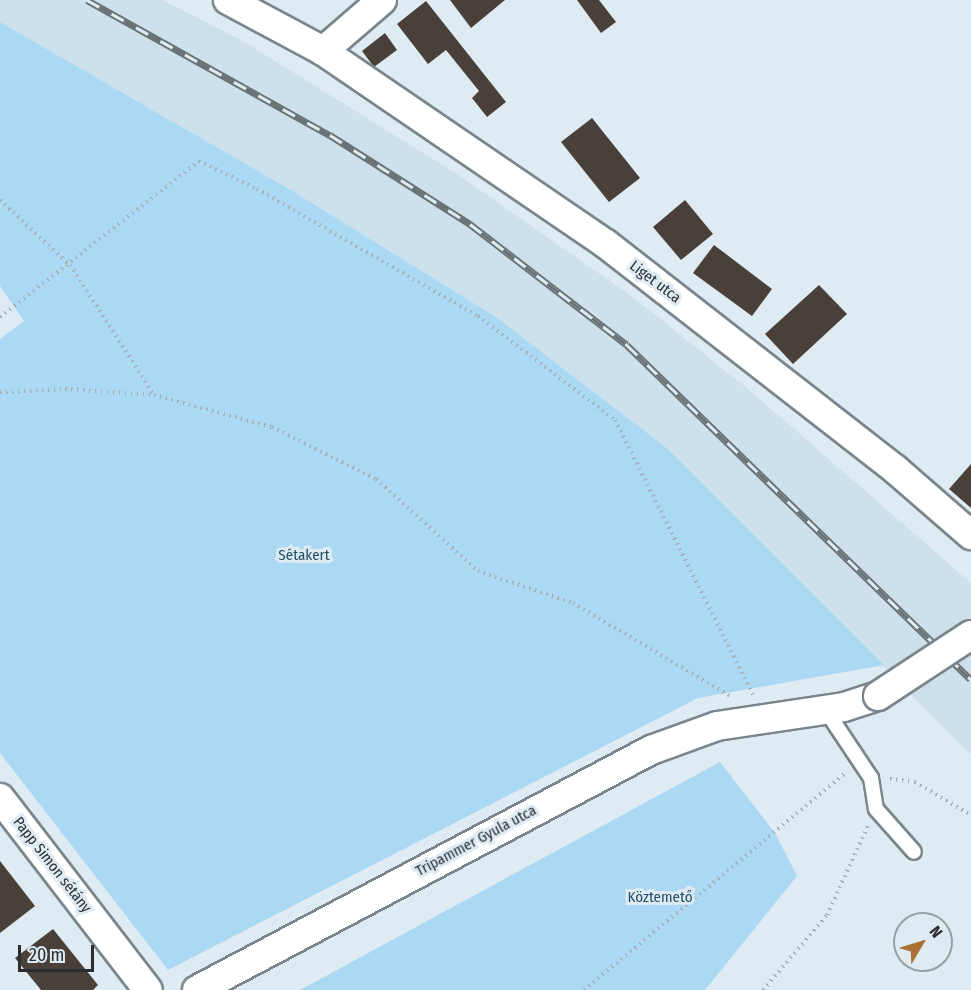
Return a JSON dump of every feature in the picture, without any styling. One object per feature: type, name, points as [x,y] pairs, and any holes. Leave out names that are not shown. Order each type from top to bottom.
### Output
[{"type":"street","name":"Liget utca","points":[[228,0],[323,51],[606,244],[886,461],[971,535]]},
{"type":"street","points":[[323,51],[382,0]]},
{"type":"street","name":"Tripammer Gyula utca","points":[[197,990],[651,750],[689,734],[764,716],[825,709],[878,696],[971,635]]},
{"type":"street","name":"Papp Simon sétány","points":[[0,798],[148,990]]},
{"type":"lane","points":[[825,709],[871,778],[876,809],[914,852]]},
{"type":"path","points":[[0,317],[70,265],[200,161],[478,316],[615,420],[764,716]]},
{"type":"path","points":[[0,200],[70,265],[154,395]]},
{"type":"path","points":[[0,393],[65,388],[154,395],[272,427],[376,479],[478,571],[573,603],[764,716]]},
{"type":"path","points":[[584,990],[860,760]]},
{"type":"path","points":[[871,778],[915,782],[971,815]]},
{"type":"path","points":[[763,990],[827,915],[876,809]]},
{"type":"shaded area","points":[[0,0],[162,0],[241,40],[457,174],[637,300],[754,394],[971,583],[971,755],[668,449],[496,317],[291,190],[0,22]]},
{"type":"green space","name":"Sétakert","points":[[0,22],[291,190],[496,317],[668,449],[884,665],[698,698],[168,970],[0,753],[0,339],[24,321],[0,286]]},
{"type":"green space","name":"Köztemető","points":[[720,762],[775,833],[797,876],[705,990],[300,990]]},
{"type":"building","points":[[450,0],[505,0],[471,28]]},
{"type":"building","points":[[577,0],[599,0],[616,22],[601,33]]},
{"type":"building","points":[[426,1],[506,102],[487,117],[472,98],[479,91],[446,50],[428,64],[397,24]]},
{"type":"building","points":[[385,33],[397,50],[374,67],[362,51]]},
{"type":"building","points":[[592,118],[640,178],[609,202],[561,142]]},
{"type":"building","points":[[685,200],[713,234],[681,260],[653,227]]},
{"type":"building","points":[[714,245],[772,289],[752,316],[693,273]]},
{"type":"building","points":[[819,285],[847,314],[793,364],[765,334]]},
{"type":"building","points":[[971,464],[971,508],[949,489]]},
{"type":"building","points":[[0,861],[35,906],[0,933]]},
{"type":"building","points":[[53,929],[98,985],[93,990],[41,990],[15,958]]},
{"type":"railway","points":[[87,0],[330,135],[470,224],[627,345],[971,679]]}]
